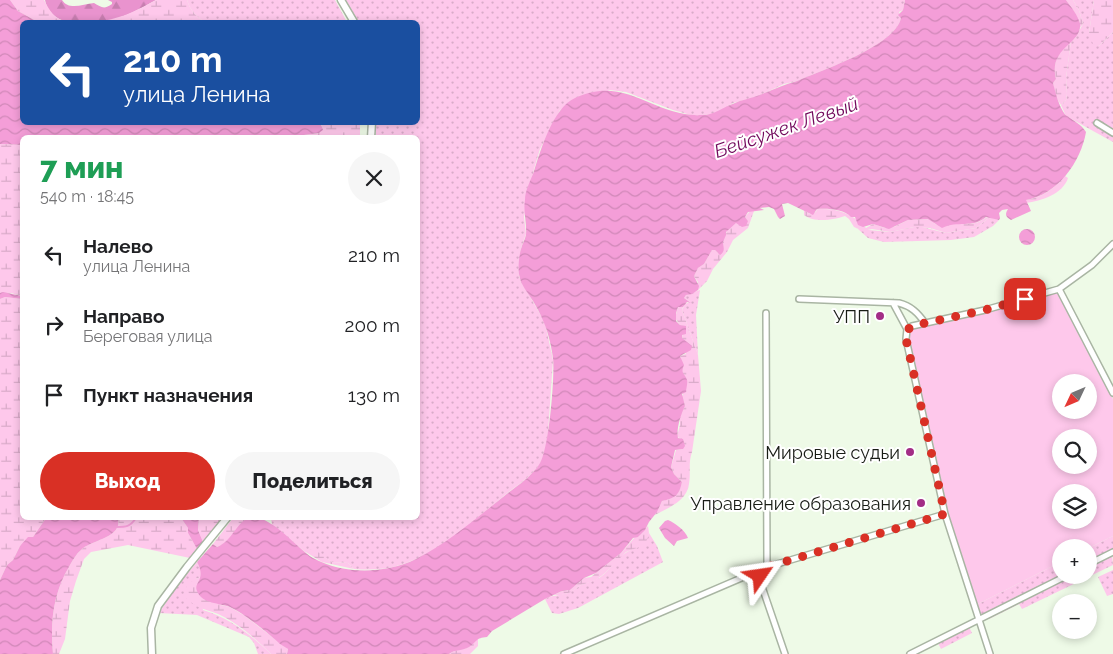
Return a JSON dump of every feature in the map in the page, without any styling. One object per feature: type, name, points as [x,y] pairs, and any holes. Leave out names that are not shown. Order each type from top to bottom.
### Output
[{"type":"street","points":[[341,0],[353,20]]},
{"type":"street","points":[[1097,122],[1113,133]]},
{"type":"street","points":[[906,329],[912,326],[985,310],[1059,289],[1092,265],[1113,244]]},
{"type":"street","points":[[1059,289],[1113,393]]},
{"type":"street","points":[[799,299],[894,302],[910,307],[920,315],[925,323]]},
{"type":"street","points":[[894,302],[906,329],[906,339],[945,514],[990,654]]},
{"type":"street","points":[[766,313],[767,567],[760,574],[759,581],[786,654]]},
{"type":"street","points":[[564,654],[767,567],[945,514]]},
{"type":"street","points":[[152,654],[151,634],[154,616],[163,598],[225,520]]},
{"type":"street","points":[[1097,560],[1113,552]]},
{"type":"street","points":[[910,654],[1052,583]]},
{"type":"green space","points":[[10,0],[44,0],[50,11],[61,20],[34,20],[18,11]]},
{"type":"green space","points":[[45,0],[62,0],[72,6],[94,3],[105,7],[112,4],[108,0],[156,0],[138,10],[112,20],[63,20],[53,15],[48,9]]},
{"type":"green space","points":[[156,0],[187,0],[194,13],[202,20],[106,20],[142,8]]},
{"type":"green space","points":[[187,0],[335,0],[346,20],[202,20],[190,7]]},
{"type":"green space","points":[[346,0],[905,0],[903,10],[899,12],[901,18],[896,28],[886,38],[872,47],[839,64],[797,81],[784,84],[756,97],[733,103],[715,114],[691,115],[626,92],[610,90],[560,110],[540,149],[534,169],[524,217],[526,234],[521,248],[519,277],[545,323],[553,360],[547,447],[544,456],[536,469],[528,477],[456,535],[415,560],[394,567],[377,569],[354,569],[348,563],[332,562],[326,558],[304,551],[272,525],[271,520],[420,520],[420,135],[376,135],[376,125],[420,125],[420,20],[358,20]]},
{"type":"green space","points":[[1066,0],[1073,0],[1079,10],[1083,24],[1079,29],[1077,17]]},
{"type":"green space","points":[[1073,0],[1094,0],[1089,33],[1099,46],[1113,32],[1113,142],[1066,116],[1061,105],[1066,100],[1067,94],[1066,78],[1071,41],[1075,38],[1083,24],[1079,10]]},
{"type":"green space","points":[[1094,0],[1113,0],[1113,32],[1099,46],[1093,44],[1089,33]]},
{"type":"green space","points":[[1071,41],[1066,78],[1067,94],[1066,100],[1061,105],[1053,83],[1056,79],[1055,68],[1059,53]]},
{"type":"green space","points":[[322,125],[360,125],[360,135],[304,135],[319,133]]},
{"type":"green space","points":[[0,144],[20,145],[20,295],[0,293]]},
{"type":"green space","points":[[1065,176],[1068,178],[1065,184],[1051,196],[1026,203],[1025,200],[1048,192]]},
{"type":"green space","points":[[817,209],[832,209],[850,215],[866,228],[873,224],[885,228],[894,227],[908,220],[929,219],[935,224],[946,226],[953,223],[975,223],[990,217],[976,228],[946,233],[930,228],[914,227],[890,232],[872,229],[863,231],[854,227],[845,216],[830,220],[818,220],[804,215],[804,210],[810,214],[816,212]]},
{"type":"green space","points":[[750,211],[754,211],[748,228],[733,240],[707,281],[698,290],[698,282],[694,276],[698,268],[704,264],[712,250],[718,253],[729,228],[736,223],[748,221],[745,217]]},
{"type":"green space","points":[[990,217],[999,220],[993,226],[974,237],[951,240],[884,242],[868,238],[858,229],[890,232],[922,227],[946,233],[976,228]]},
{"type":"green space","points":[[700,290],[696,315],[698,355],[682,310],[685,304],[690,302],[684,298],[686,295]]},
{"type":"green space","points":[[1058,293],[1113,399],[1113,536],[1097,544],[1097,539],[1052,539],[1052,567],[976,605],[948,513],[908,339],[912,328]]},
{"type":"green space","points":[[5,297],[20,299],[20,520],[45,520],[33,537],[20,546],[13,560],[7,565],[0,580],[0,299]]},
{"type":"green space","points":[[678,307],[683,307],[682,310],[698,355],[701,391],[690,460],[690,480],[687,490],[685,495],[671,507],[655,515],[662,501],[678,493],[682,482],[674,474],[671,467],[676,450],[683,449],[677,436],[680,415],[685,406],[682,397],[687,382],[682,374],[680,356],[686,354],[682,338],[683,326],[675,318]]},
{"type":"green space","points":[[118,520],[182,520],[197,549],[190,558],[128,545],[91,552],[84,559],[70,601],[65,639],[59,654],[53,654],[54,608],[64,576],[81,550],[111,534],[118,525]]},
{"type":"green space","points":[[199,520],[221,520],[203,542],[198,530]]},
{"type":"green space","points":[[231,520],[246,520],[222,545],[217,547],[213,544]]},
{"type":"green space","points":[[648,526],[647,540],[642,546],[626,552],[596,580],[581,585],[571,592],[554,595],[570,590],[584,578],[591,577],[621,553]]},
{"type":"green space","points":[[649,533],[657,546],[663,562],[578,608],[559,614],[552,613],[545,599],[568,593],[581,585],[600,578],[622,555],[643,544]]},
{"type":"green space","points":[[1113,536],[1113,549],[1097,557],[1097,544]]},
{"type":"green space","points":[[314,549],[332,562],[348,563],[354,569],[322,562],[304,551]]},
{"type":"green space","points":[[1112,555],[1113,565],[1097,573],[1097,562]]},
{"type":"green space","points":[[197,562],[201,570],[201,577],[196,579],[203,610],[213,613],[240,628],[271,654],[258,654],[254,643],[249,637],[197,615],[159,613],[177,586]]},
{"type":"green space","points":[[1052,567],[1052,580],[979,616],[976,605]]},
{"type":"green space","points":[[1113,570],[1113,594],[1107,596],[1098,577]]},
{"type":"green space","points":[[201,577],[198,583],[221,605],[230,607],[245,616],[288,649],[287,654],[271,654],[233,622],[218,614],[200,608],[189,601],[184,596],[185,589],[192,581]]},
{"type":"green space","points":[[1053,584],[1074,584],[1022,609],[1019,604],[989,619],[988,617]]},
{"type":"green space","points":[[969,627],[972,633],[941,649],[938,643]]},
{"type":"green space","points":[[478,638],[478,646],[470,654],[449,654],[467,648]]},
{"type":"water","points":[[0,0],[10,0],[18,11],[34,20],[20,20],[20,125],[321,125],[323,130],[319,133],[304,135],[20,135],[20,145],[0,144]]},
{"type":"water","name":"Бейсужек Левый","points":[[905,0],[1066,0],[1076,14],[1080,24],[1079,31],[1057,60],[1055,68],[1056,79],[1053,83],[1058,101],[1064,113],[1086,132],[1079,155],[1066,175],[1057,184],[1037,197],[1026,200],[1031,211],[1011,220],[1006,215],[1008,209],[1002,210],[999,213],[999,220],[986,217],[975,223],[942,228],[928,219],[908,220],[889,229],[873,224],[863,227],[858,225],[855,217],[830,209],[817,209],[813,215],[788,203],[782,204],[785,216],[780,219],[774,209],[769,207],[760,208],[764,210],[748,212],[745,217],[748,221],[746,226],[742,227],[736,223],[726,232],[722,253],[720,255],[715,250],[712,250],[704,264],[698,268],[694,276],[699,286],[698,290],[686,295],[684,298],[691,303],[687,302],[683,307],[678,307],[676,313],[676,321],[680,325],[686,326],[686,334],[682,335],[682,338],[692,346],[691,350],[680,356],[684,365],[683,372],[687,383],[686,392],[682,394],[685,406],[680,417],[678,430],[678,438],[683,439],[685,446],[683,449],[675,450],[671,467],[674,474],[682,482],[678,493],[662,501],[645,530],[638,537],[633,538],[621,553],[596,573],[584,578],[570,590],[562,591],[545,599],[492,631],[487,637],[478,639],[467,648],[449,654],[287,654],[288,649],[242,614],[230,607],[207,601],[199,595],[196,588],[201,573],[197,562],[213,544],[217,547],[222,544],[246,520],[263,520],[275,526],[313,558],[325,564],[351,570],[391,568],[428,553],[450,538],[523,482],[537,468],[543,455],[549,428],[553,358],[544,324],[521,281],[519,262],[521,247],[526,235],[525,196],[527,189],[549,130],[567,103],[593,92],[610,91],[625,94],[685,114],[711,114],[856,56],[886,38],[896,28],[901,18],[898,15],[903,10]]},
{"type":"water","points":[[1024,229],[1030,229],[1035,234],[1033,243],[1024,245],[1019,240],[1019,234]]},
{"type":"water","points":[[0,293],[20,296],[20,299],[5,297],[0,299]]},
{"type":"water","points":[[45,520],[118,520],[116,530],[79,552],[64,576],[54,608],[53,654],[0,654],[0,580],[7,565],[13,560],[20,546],[28,537],[33,537]]},
{"type":"water","points":[[182,520],[199,520],[198,530],[203,542],[197,549],[188,533],[188,528]]},
{"type":"water","points":[[668,520],[680,527],[688,538],[677,541],[674,546],[665,538],[659,528]]},
{"type":"waterway","points":[[116,527],[128,526],[134,520]]},
{"type":"place","name":"УПП","points":[[880,316]]},
{"type":"place","name":"Мировые судьи","points":[[910,452]]},
{"type":"place","name":"Управление образования","points":[[921,503]]},
{"type":"route","points":[[760,576],[767,567],[945,514],[906,339],[906,329],[1025,299]]}]
